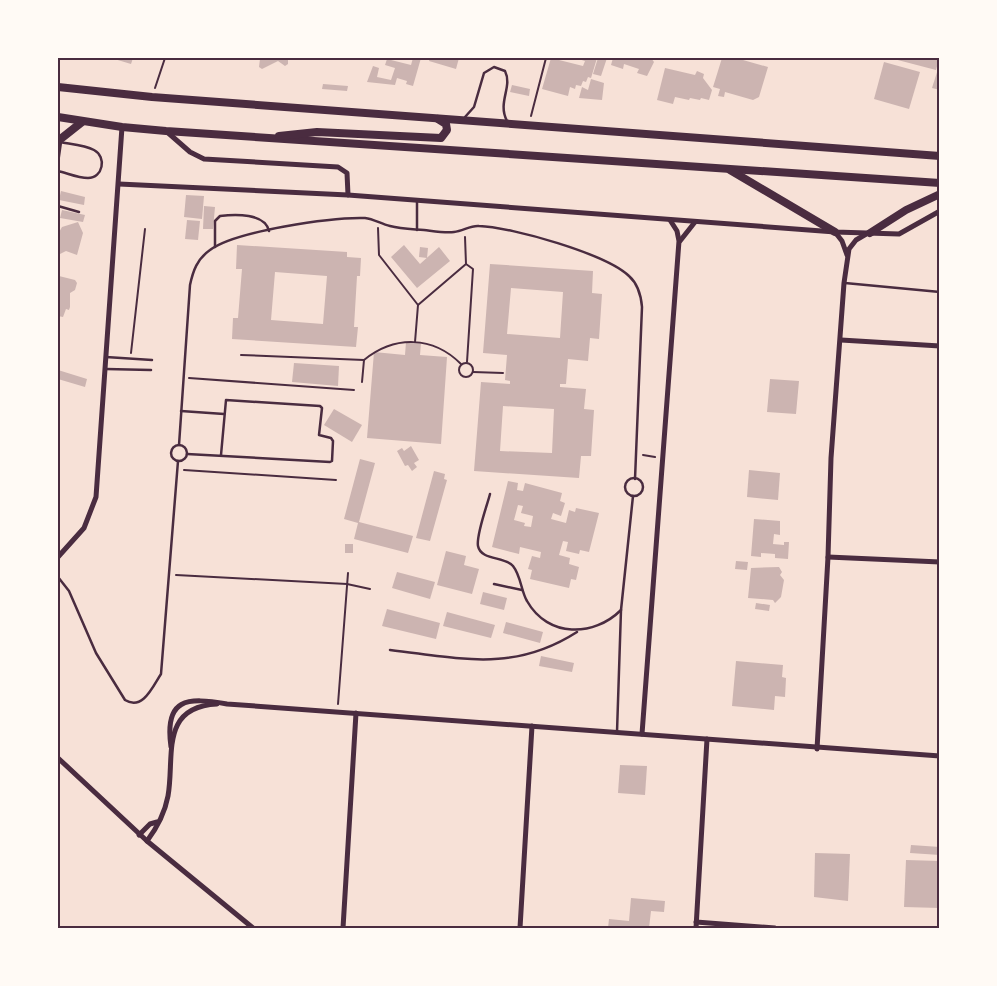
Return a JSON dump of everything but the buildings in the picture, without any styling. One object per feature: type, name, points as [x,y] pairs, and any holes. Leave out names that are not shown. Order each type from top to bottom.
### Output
[{"type":"main road","points":[[58,87],[152,97],[940,156]]},
{"type":"main road","points":[[58,117],[82,122],[166,131],[940,184]]},
{"type":"main road","points":[[272,138],[305,132],[441,138],[447,130],[446,124],[437,118]]},
{"type":"main road","points":[[59,141],[82,122]]},
{"type":"main road","points":[[728,169],[834,232]]},
{"type":"main road","points":[[870,232],[906,210],[940,194]]},
{"type":"street","points":[[58,556],[84,528],[93,508],[97,486],[122,127]]},
{"type":"street","points":[[166,131],[190,152],[204,159],[338,167],[347,174],[348,195]]},
{"type":"street","points":[[118,184],[348,195],[834,232],[899,234],[940,211]]},
{"type":"street","points":[[642,734],[680,241],[677,231],[670,220]]},
{"type":"street","points":[[680,241],[695,222]]},
{"type":"street","points":[[834,232],[842,241],[847,255]]},
{"type":"street","points":[[817,749],[828,557],[831,458],[844,283],[847,255],[856,240],[870,232]]},
{"type":"street","points":[[841,340],[940,346]]},
{"type":"street","points":[[828,557],[940,562]]},
{"type":"street","points":[[147,841],[156,829],[168,795],[171,747],[169,723],[174,712],[182,704],[192,700],[817,749],[940,756]]},
{"type":"street","points":[[171,747],[176,725],[188,711],[205,705],[227,704]]},
{"type":"street","points":[[343,928],[356,713]]},
{"type":"street","points":[[520,928],[532,726]]},
{"type":"street","points":[[696,928],[707,739]]},
{"type":"street","points":[[58,758],[147,841],[253,928]]},
{"type":"street","points":[[139,834],[150,824],[157,822]]},
{"type":"street","points":[[696,922],[774,928]]},
{"type":"lane","points":[[462,121],[474,107],[484,73],[494,67],[505,71],[508,77],[502,108],[509,124]]},
{"type":"lane","points":[[58,163],[59,141],[95,150],[100,155],[103,163],[101,170],[96,176],[89,178],[58,171]]},
{"type":"lane","points":[[416,200],[417,230]]},
{"type":"lane","points":[[58,206],[79,212]]},
{"type":"lane","points":[[215,247],[215,221],[220,216],[258,218],[266,223],[269,231]]},
{"type":"lane","points":[[179,445],[193,272],[200,259],[215,247],[269,231],[335,220],[366,218],[392,227],[452,232],[478,226],[556,243],[623,271],[635,283],[641,298],[642,307],[635,479]]},
{"type":"lane","points":[[844,283],[940,292]]},
{"type":"lane","points":[[106,357],[152,360]]},
{"type":"lane","points":[[105,369],[151,370]]},
{"type":"lane","points":[[187,454],[330,462],[332,461],[334,445],[331,438],[319,435],[322,408],[320,406],[226,400],[221,455]]},
{"type":"lane","points":[[181,411],[224,414]]},
{"type":"lane","points":[[178,461],[173,458],[171,452],[173,447],[184,446],[187,454]]},
{"type":"lane","points":[[178,461],[184,459],[187,454]]},
{"type":"lane","points":[[58,577],[68,591],[104,667],[125,700],[133,703],[144,699],[161,674],[178,461]]},
{"type":"lane","points":[[635,479],[640,482],[642,488],[639,494],[632,496],[627,493],[625,486],[628,481],[635,479]]},
{"type":"lane","points":[[490,494],[478,546],[486,556],[511,564],[522,590],[534,611],[543,620],[554,626],[578,631]]},
{"type":"lane","points":[[617,732],[622,610],[632,496]]},
{"type":"lane","points":[[494,584],[522,590]]},
{"type":"lane","points":[[390,650],[484,660],[504,660],[543,650],[578,631],[602,626],[622,610]]},
{"type":"path","points":[[152,97],[165,58]]},
{"type":"path","points":[[528,126],[546,58]]},
{"type":"path","points":[[378,222],[379,255],[418,305],[415,342]]},
{"type":"path","points":[[130,358],[144,229]]},
{"type":"path","points":[[465,229],[466,264]]},
{"type":"path","points":[[418,305],[466,264]]},
{"type":"path","points":[[466,264],[473,269],[467,362]]},
{"type":"path","points":[[241,355],[364,360],[388,345],[415,342],[440,348],[461,364]]},
{"type":"path","points":[[362,382],[364,360]]},
{"type":"path","points":[[467,362],[472,366],[473,372],[469,377],[462,376],[458,370],[461,364],[467,362]]},
{"type":"path","points":[[473,372],[503,372]]},
{"type":"path","points":[[183,378],[354,390]]},
{"type":"path","points":[[177,470],[336,480]]},
{"type":"path","points":[[338,712],[348,573]]},
{"type":"path","points":[[169,574],[347,584],[370,589]]}]
